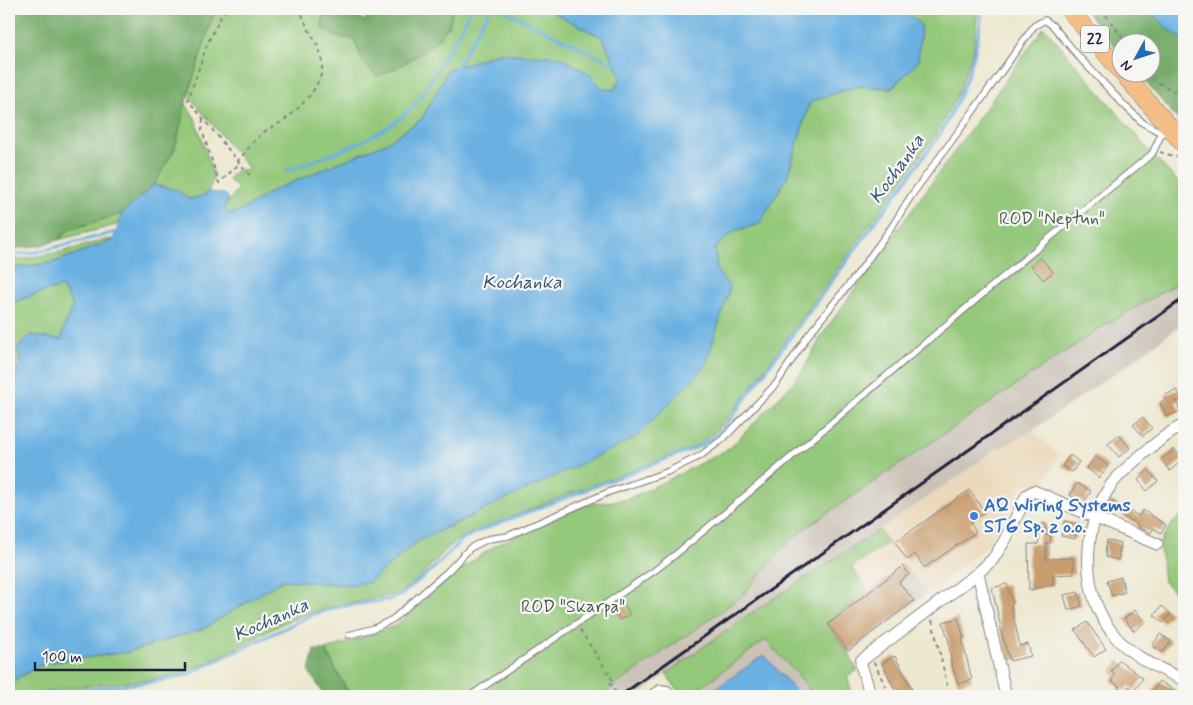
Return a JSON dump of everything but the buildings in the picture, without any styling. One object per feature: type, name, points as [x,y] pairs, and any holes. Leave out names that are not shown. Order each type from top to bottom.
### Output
[{"type":"main road","name":"22","points":[[1069,9],[1110,58]]},
{"type":"main road","name":"22","points":[[1129,82],[1166,131],[1184,144]]},
{"type":"street","points":[[1184,425],[1159,440],[1124,470],[1107,491],[1095,517],[1090,543],[1089,569],[1092,590],[1102,618],[1115,636],[1133,653],[1184,680]]},
{"type":"street","points":[[871,696],[861,661],[978,573],[993,559],[1005,540],[1027,495],[1034,491],[1157,544]]},
{"type":"street","points":[[978,573],[1006,696]]},
{"type":"lane","points":[[349,635],[375,628],[393,620],[448,571],[470,548],[488,540],[508,536],[609,492],[667,472],[700,456],[724,438],[776,384],[809,334],[859,272],[893,225],[910,196],[1034,26],[1045,20],[1053,26],[1079,57],[1143,123],[1166,131],[1152,154],[1028,255],[676,554],[654,571],[470,696]]},
{"type":"lane","points":[[647,696],[660,688],[668,689],[673,696]]},
{"type":"path","points":[[225,9],[208,42],[188,100],[250,177]]},
{"type":"path","points":[[202,118],[202,130],[219,183],[265,132],[294,112],[315,89],[323,64],[320,50],[301,9]]},
{"type":"path","points":[[1101,9],[1118,32]]},
{"type":"path","points":[[1157,82],[1184,97]]},
{"type":"path","points":[[1155,147],[1162,154],[1184,159]]},
{"type":"path","points":[[930,615],[947,684],[947,696]]},
{"type":"path","points":[[576,624],[609,674],[613,681],[610,683],[612,688],[618,696]]},
{"type":"path","points":[[873,658],[890,696]]},
{"type":"shaded area","points":[[1184,279],[1184,323],[1129,363],[1033,430],[994,450],[965,472],[666,674],[638,696],[600,696],[741,597],[780,551],[804,529],[1100,328]]},
{"type":"shaded area","points":[[1033,430],[1058,455],[1041,491],[1029,484],[1024,484],[1021,487],[987,546],[927,593],[904,564],[868,591],[851,567],[887,543],[879,530],[965,472],[994,449],[1005,446]]},
{"type":"shaded area","points":[[904,564],[927,593],[849,654],[826,624]]},
{"type":"shaded area","points":[[765,640],[801,678],[814,696],[688,696]]},
{"type":"green space","points":[[9,9],[215,9],[188,95],[175,148],[154,185],[123,213],[69,230],[58,240],[38,246],[9,249]]},
{"type":"green space","points":[[215,9],[329,9],[323,13],[336,37],[354,39],[363,62],[449,26],[453,9],[550,9],[603,38],[621,78],[614,90],[603,89],[589,74],[561,57],[499,53],[448,70],[422,119],[386,143],[274,190],[241,211],[229,214],[224,208],[238,188],[228,179],[236,171],[250,170],[188,95]]},
{"type":"green space","points":[[329,9],[353,9],[364,21],[371,9],[453,9],[448,26],[433,44],[406,63],[377,77],[363,62],[354,39],[336,37],[322,28],[323,13]]},
{"type":"green space","points":[[903,9],[978,9],[974,47],[960,89],[939,130],[739,404],[706,439],[692,448],[571,493],[464,536],[450,546],[415,582],[398,594],[327,608],[288,621],[212,661],[183,673],[154,679],[62,689],[31,696],[9,696],[9,683],[44,663],[128,652],[203,629],[283,580],[348,585],[369,582],[418,541],[473,516],[729,288],[717,270],[715,248],[734,231],[759,224],[787,177],[810,102],[857,86],[892,88],[918,62],[921,25]]},
{"type":"green space","points":[[1084,9],[1149,9],[1168,29],[1184,40],[1184,127],[1146,82],[1160,82],[1160,32],[1110,32],[1110,40]]},
{"type":"green space","points":[[1044,27],[1152,154],[1184,188],[1184,279],[1100,328],[804,529],[780,551],[741,597],[600,696],[356,696],[346,689],[326,650],[395,626],[451,576],[496,545],[585,505],[628,499],[730,448],[792,384],[805,367],[822,335]]},
{"type":"green space","points":[[185,103],[195,118],[214,177],[208,192],[203,196],[188,199],[178,190],[154,185],[175,148]]},
{"type":"green space","points":[[123,213],[120,224],[58,240],[69,230]]},
{"type":"green space","points":[[108,239],[113,240],[55,262],[9,269],[9,261],[61,252]]},
{"type":"green space","points":[[62,287],[73,306],[61,340],[31,335],[22,363],[11,381],[9,380],[9,304]]},
{"type":"green space","points":[[1184,512],[1184,601],[1164,582],[1160,548],[1161,541],[1170,526]]},
{"type":"green space","points":[[879,530],[888,543],[851,567],[868,591],[827,624],[849,654],[857,671],[847,676],[853,696],[814,696],[801,678],[765,640],[688,696],[682,696],[666,674],[748,615]]},
{"type":"green space","points":[[314,650],[326,650],[346,689],[356,696],[325,696],[309,672]]},
{"type":"water","name":"Kochanka","points":[[550,9],[903,9],[921,25],[918,62],[891,88],[857,86],[810,102],[787,177],[759,224],[734,231],[715,248],[717,270],[730,288],[705,367],[635,438],[418,541],[369,582],[348,585],[283,580],[203,629],[128,652],[44,663],[9,683],[9,380],[11,381],[21,363],[17,348],[31,335],[61,340],[73,306],[62,287],[9,304],[9,269],[55,262],[113,240],[123,213],[154,185],[178,190],[188,199],[203,196],[208,192],[224,194],[228,197],[228,200],[224,208],[229,214],[241,211],[274,190],[386,143],[422,119],[448,70],[499,53],[561,57],[589,74],[603,89],[614,90],[621,78],[603,38]]},
{"type":"water","points":[[1149,9],[1176,9],[1184,17],[1184,40],[1168,29]]},
{"type":"water","points":[[764,655],[800,696],[705,696]]},
{"type":"waterway","points":[[286,171],[368,138],[383,130],[409,110],[432,79],[462,28],[470,9]]},
{"type":"waterway","points":[[456,68],[490,9]]},
{"type":"waterway","points":[[501,9],[614,64]]},
{"type":"waterway","name":"Kochanka","points":[[41,696],[159,681],[187,675],[312,615],[338,607],[387,600],[400,596],[435,567],[462,540],[474,533],[700,446],[719,432],[732,417],[941,133],[963,88],[973,59],[982,9]]},
{"type":"waterway","points":[[9,255],[36,252],[117,232]]},
{"type":"railway","points":[[620,696],[1184,298]]},
{"type":"place","name":"AQ Wiring Systems STG Sp. z o.o.","points":[[974,516]]},
{"type":"park label","name":"ROD \"Neptun\"","points":[[1052,219]]},
{"type":"park label","name":"ROD \"Skarpa\"","points":[[573,607]]}]
